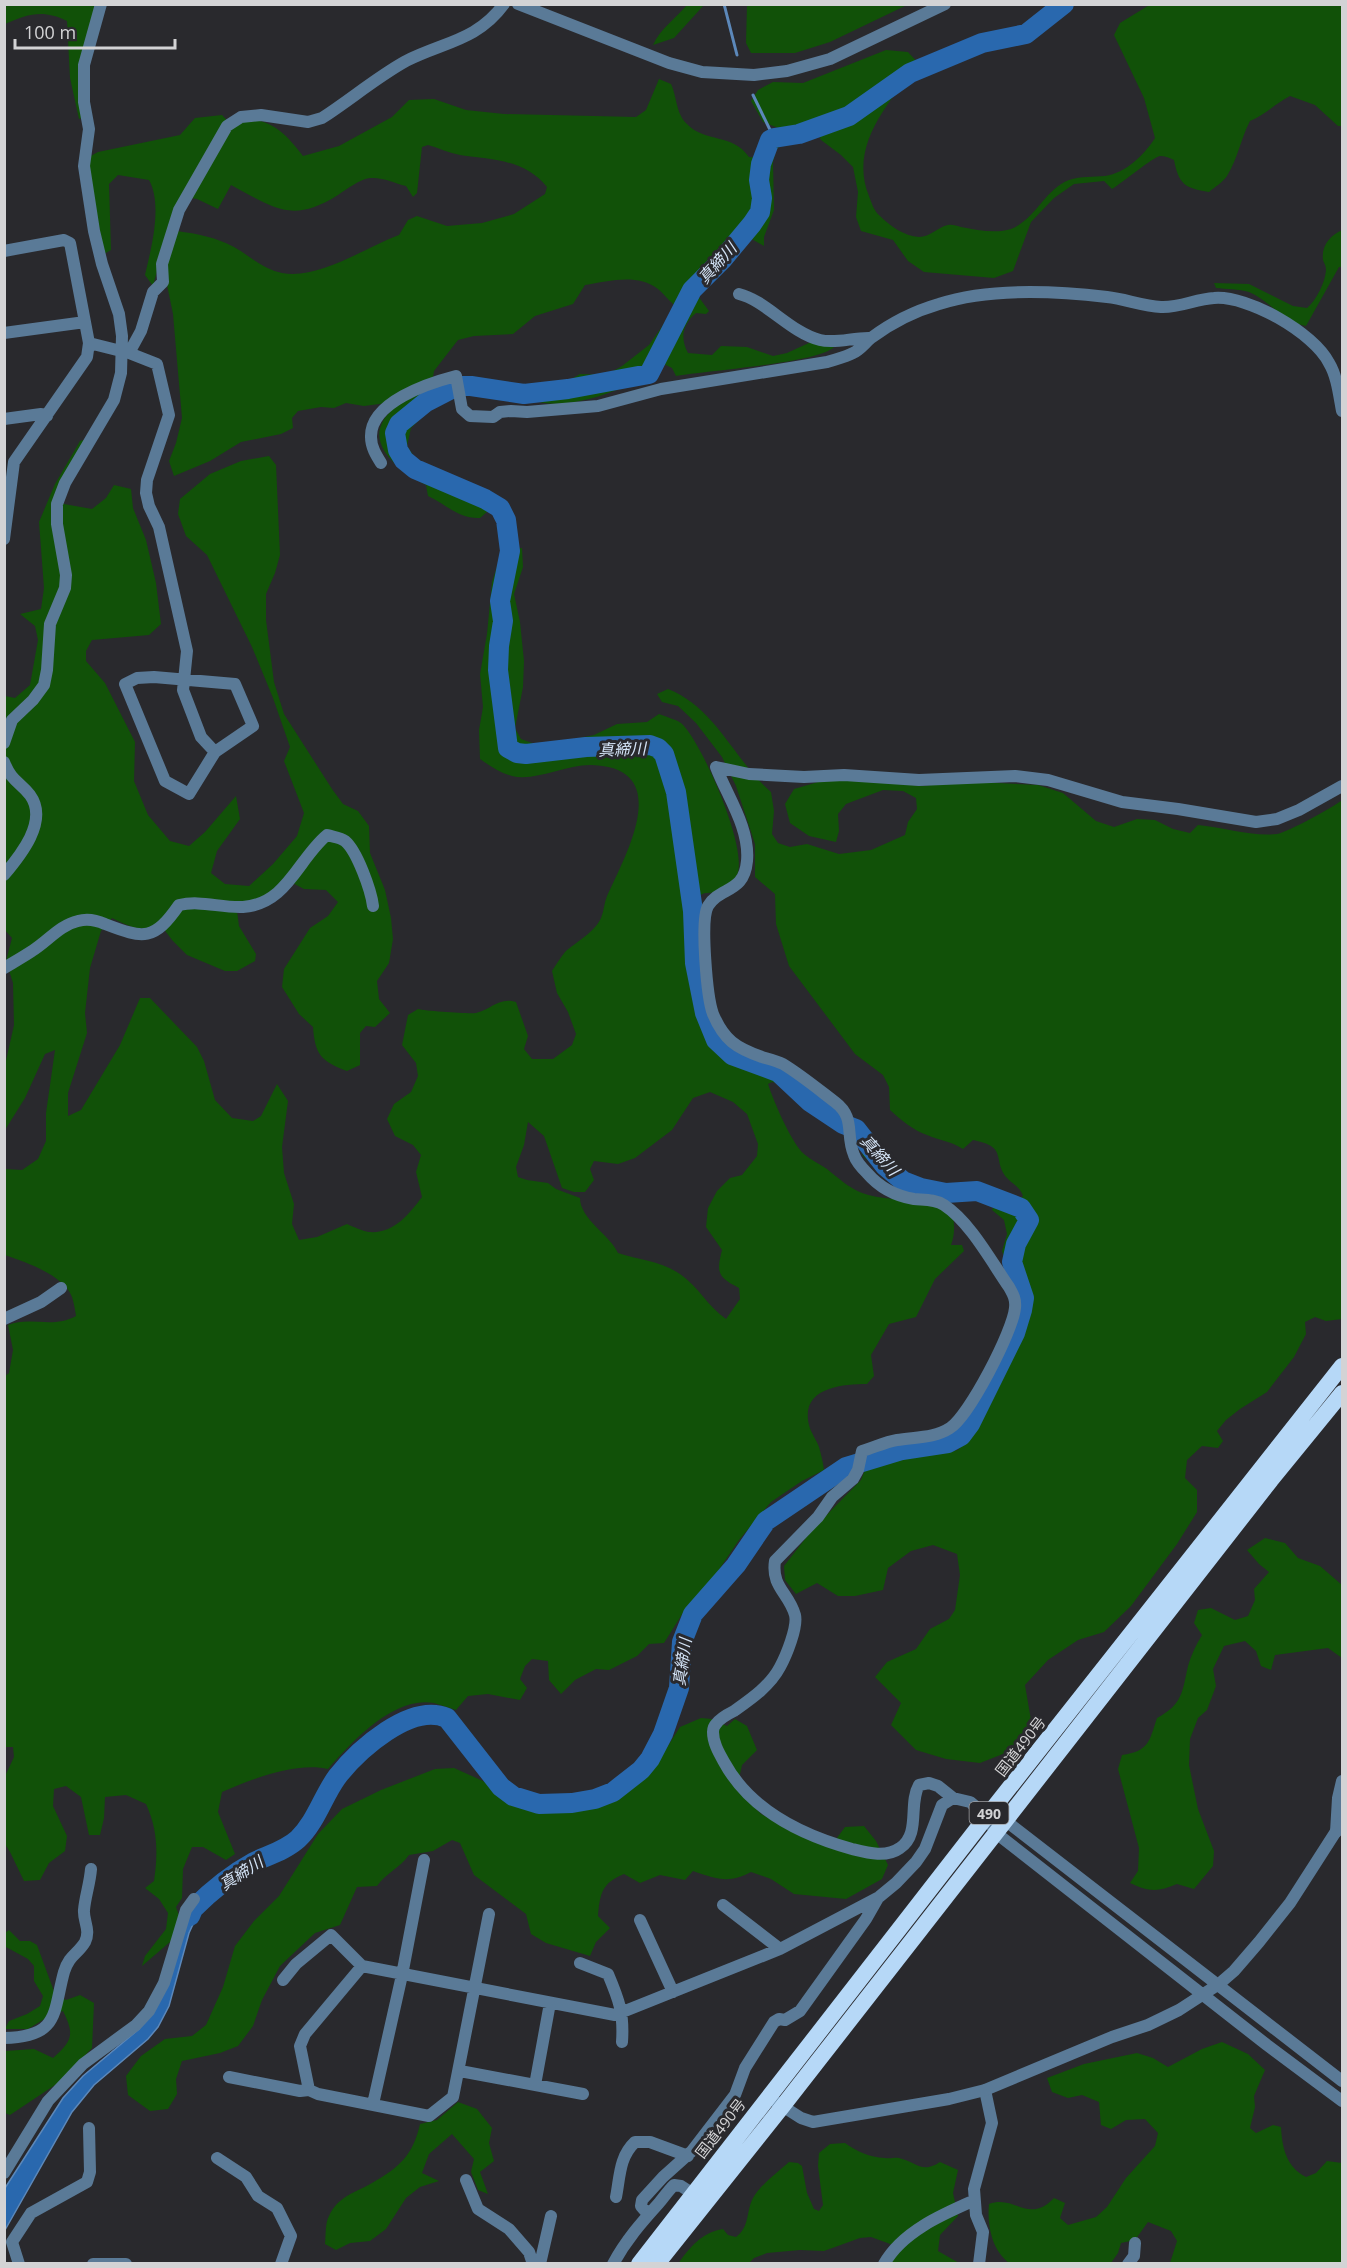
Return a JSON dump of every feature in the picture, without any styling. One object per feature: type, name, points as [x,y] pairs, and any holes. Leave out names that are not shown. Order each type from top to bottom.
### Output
[{"type":"highway","name":"国道490号","points":[[639,2264],[987,1816],[1342,1366]]},
{"type":"highway","name":"490","points":[[657,2264],[1257,1497],[1342,1393]]},
{"type":"street","points":[[4,743],[12,720],[44,685],[50,624],[65,588],[66,575],[57,524],[57,504],[65,483],[114,400],[119,387],[125,352],[119,314],[102,264],[94,231],[84,166],[89,129],[84,102],[84,65],[101,4]]},
{"type":"street","points":[[125,352],[141,331],[153,292],[163,282],[162,264],[179,210],[227,126],[241,117],[261,115],[308,122],[322,118],[406,61],[470,34],[492,21],[504,4]]},
{"type":"street","points":[[518,4],[669,63],[702,72],[754,75],[787,71],[830,59],[945,4]]},
{"type":"street","points":[[4,251],[64,240],[70,243],[89,343],[87,357],[14,462],[4,539]]},
{"type":"street","points":[[739,294],[804,334],[821,340],[871,338]]},
{"type":"street","points":[[381,463],[373,450],[370,435],[378,416],[392,403],[431,383],[456,376],[462,409],[470,416],[493,417],[500,412],[598,406],[661,389],[827,362],[854,353],[871,338],[909,315],[941,303],[973,296],[1062,294],[1108,297],[1161,307],[1179,306],[1215,297],[1233,298],[1254,304],[1304,336],[1323,352],[1330,365],[1342,411]]},
{"type":"street","points":[[4,333],[85,322]]},
{"type":"street","points":[[89,343],[148,359],[157,364],[169,415],[147,480],[146,493],[149,506],[159,526],[187,651],[183,690],[201,737],[215,752]]},
{"type":"street","points":[[4,419],[41,414],[47,416]]},
{"type":"street","points":[[138,678],[184,681],[235,684],[253,726],[215,752],[189,794],[165,781],[125,684],[138,678]]},
{"type":"street","points":[[4,762],[9,776],[32,798],[35,811],[34,827],[25,850],[4,874]]},
{"type":"street","points":[[1342,786],[1299,810],[1277,819],[1256,822],[1122,802],[1048,780],[1015,776],[919,780],[843,775],[804,777],[749,774],[716,767],[742,826],[747,845],[747,862],[743,879],[712,901],[706,912],[706,960],[712,1011],[724,1034],[732,1044],[742,1050],[782,1064],[837,1103],[846,1113],[854,1157],[869,1176],[888,1191],[912,1199],[942,1204],[955,1213],[1015,1297],[1016,1310],[1006,1338],[963,1417],[942,1432],[894,1440],[862,1451],[853,1479],[832,1497],[818,1517],[775,1562],[775,1583],[789,1602],[795,1616],[795,1624],[779,1670],[750,1700],[716,1723],[713,1730],[714,1741],[730,1774],[751,1798],[780,1820],[811,1836],[871,1854],[891,1854],[903,1846],[911,1833],[915,1792],[920,1785],[929,1782],[953,1798],[970,1802],[1204,1996],[1342,2101]]},
{"type":"street","points":[[4,968],[66,925],[80,920],[94,920],[126,932],[145,935],[163,927],[179,905],[204,902],[244,907],[272,898],[285,888],[306,856],[327,835],[342,839],[348,844],[367,880],[372,893],[373,906]]},
{"type":"street","points":[[4,1319],[41,1302],[61,1288]]},
{"type":"street","points":[[768,2096],[801,2118],[813,2122],[949,2099],[985,2090],[1112,2037],[1148,2025],[1204,1996],[1234,1971],[1290,1903],[1339,1827],[1338,1798],[1342,1781]]},
{"type":"street","points":[[283,1980],[296,1964],[331,1935],[362,1966],[615,2015],[780,1948],[879,1896],[896,1883],[916,1862],[925,1849],[942,1805],[953,1798]]},
{"type":"street","points":[[1001,1827],[1219,1984],[1342,2081]]},
{"type":"street","points":[[374,2104],[424,1860]]},
{"type":"street","points":[[4,2038],[40,2031],[51,2020],[58,2004],[69,1958],[84,1943],[87,1934],[84,1912],[91,1869]]},
{"type":"street","points":[[648,2213],[641,2206],[642,2200],[663,2177],[688,2156],[735,2095],[745,2068],[774,2022],[778,2019],[785,2020],[800,2011],[866,1919],[879,1896]]},
{"type":"street","points":[[4,2173],[48,2101],[83,2064],[136,2025],[149,2011],[164,1983],[186,1910],[194,1899]]},
{"type":"street","points":[[723,1905],[780,1948]]},
{"type":"street","points":[[229,2076],[300,2091],[309,2090],[318,2094],[429,2116],[453,2097],[460,2071],[489,1914]]},
{"type":"street","points":[[640,1920],[673,1992]]},
{"type":"street","points":[[580,1963],[608,1974],[621,2004],[622,2042]]},
{"type":"street","points":[[309,2090],[300,2046],[306,2034],[362,1966]]},
{"type":"street","points":[[535,2085],[550,2003]]},
{"type":"street","points":[[460,2071],[583,2094]]},
{"type":"street","points":[[979,2264],[983,2232],[973,2201],[974,2189],[991,2133],[992,2123],[985,2090]]},
{"type":"street","points":[[18,2264],[12,2242],[31,2212],[87,2182],[90,2172],[89,2128]]},
{"type":"street","points":[[616,2197],[624,2157],[635,2142],[650,2142],[688,2156]]},
{"type":"street","points":[[217,2158],[246,2177],[258,2196],[277,2208],[291,2236],[282,2264]]},
{"type":"street","points":[[466,2180],[478,2209],[509,2229],[529,2252],[533,2264]]},
{"type":"street","points":[[613,2264],[623,2245],[648,2213],[674,2186],[681,2186],[692,2193]]},
{"type":"street","points":[[884,2264],[891,2252],[912,2233],[973,2201]]},
{"type":"street","points":[[540,2264],[551,2216]]},
{"type":"street","points":[[1128,2264],[1134,2256],[1135,2243]]},
{"type":"street","points":[[93,2264],[126,2264]]},
{"type":"green space","points":[[747,4],[907,5],[830,42],[795,53],[751,53],[746,43]]},
{"type":"green space","points":[[1151,4],[1342,5],[1342,126],[1338,126],[1315,105],[1290,96],[1250,121],[1227,176],[1209,192],[1184,184],[1178,175],[1174,160],[1162,156],[1156,157],[1112,189],[1104,181],[1074,184],[1054,198],[1031,222],[1013,271],[994,278],[924,272],[908,261],[893,240],[861,231],[856,217],[858,192],[853,167],[821,140],[814,124],[786,131],[763,122],[751,101],[758,90],[773,82],[803,83],[886,50],[908,52],[919,64],[885,108],[875,125],[864,159],[864,177],[875,210],[893,227],[903,233],[919,237],[950,225],[986,231],[1011,229],[1027,218],[1061,184],[1069,180],[1105,176],[1120,171],[1140,157],[1155,138],[1144,98],[1114,35],[1120,23]]},
{"type":"green space","points":[[5,5],[96,5],[82,118],[79,119],[70,78],[67,21],[50,15],[36,14],[5,24]]},
{"type":"green space","points":[[687,5],[704,5],[674,38],[653,45],[664,29]]},
{"type":"green space","points":[[659,79],[671,84],[683,120],[702,134],[735,144],[749,157],[762,158],[773,144],[784,141],[776,150],[773,162],[774,210],[764,237],[764,246],[748,237],[721,256],[695,292],[709,311],[706,314],[696,313],[685,327],[683,337],[688,353],[712,355],[721,346],[747,347],[773,356],[787,353],[811,342],[834,347],[807,358],[676,376],[672,368],[664,364],[620,389],[582,401],[547,403],[533,400],[535,389],[568,381],[580,374],[606,375],[622,366],[649,345],[673,311],[678,308],[658,289],[641,281],[613,280],[585,285],[573,304],[535,316],[513,334],[474,336],[458,340],[434,371],[431,389],[441,398],[411,428],[407,446],[418,462],[489,507],[480,518],[459,514],[428,496],[426,485],[400,468],[385,452],[379,433],[383,421],[391,411],[387,403],[364,406],[346,403],[334,408],[321,407],[298,411],[292,418],[293,428],[281,434],[241,442],[210,461],[174,476],[169,461],[182,418],[173,314],[166,280],[167,261],[177,231],[220,241],[269,269],[296,274],[327,267],[399,235],[408,220],[417,216],[447,226],[482,223],[514,214],[545,194],[547,187],[528,171],[507,162],[456,154],[428,145],[422,147],[417,193],[413,197],[406,186],[375,178],[358,182],[322,204],[295,211],[272,206],[231,185],[218,209],[197,199],[181,196],[153,286],[145,275],[155,227],[155,202],[149,180],[118,175],[109,184],[111,250],[104,254],[87,158],[98,152],[180,135],[195,118],[222,115],[234,128],[243,118],[271,125],[284,135],[303,156],[339,146],[392,117],[409,100],[434,99],[466,110],[504,114],[636,117],[646,110]]},
{"type":"green space","points":[[1342,230],[1342,267],[1339,267],[1306,326],[1283,316],[1249,292],[1216,288],[1214,283],[1249,284],[1293,306],[1307,308],[1317,296],[1324,279],[1325,245]]},
{"type":"green space","points":[[87,439],[59,487],[64,504],[92,509],[106,498],[114,485],[131,489],[133,508],[146,540],[156,583],[161,624],[149,635],[92,640],[86,651],[86,661],[105,683],[135,742],[134,781],[148,815],[170,841],[189,846],[205,832],[236,796],[240,819],[217,851],[211,873],[225,884],[249,886],[273,864],[297,836],[304,813],[284,761],[290,747],[252,647],[207,555],[186,536],[178,514],[180,499],[210,474],[241,461],[269,456],[276,465],[280,555],[266,594],[266,620],[274,682],[284,714],[332,789],[343,804],[358,811],[369,826],[370,853],[385,890],[393,939],[389,963],[377,981],[379,999],[390,1013],[375,1027],[366,1026],[360,1033],[360,1065],[347,1071],[331,1064],[321,1056],[313,1027],[299,1014],[282,987],[284,969],[310,928],[328,916],[338,902],[326,890],[304,889],[287,880],[265,898],[237,911],[239,926],[256,954],[255,961],[237,971],[225,971],[187,955],[160,924],[141,929],[112,918],[101,931],[90,968],[85,1013],[87,1033],[68,1093],[68,1116],[81,1110],[120,1045],[140,998],[150,998],[197,1047],[204,1061],[215,1100],[232,1118],[253,1121],[261,1116],[277,1084],[288,1101],[282,1147],[284,1173],[294,1204],[292,1224],[299,1240],[317,1237],[347,1224],[358,1229],[378,1232],[400,1222],[422,1197],[416,1172],[421,1155],[413,1145],[395,1136],[387,1119],[394,1104],[411,1092],[418,1076],[416,1063],[402,1045],[408,1015],[418,1009],[476,1013],[500,1002],[516,1002],[528,1036],[524,1049],[532,1059],[553,1059],[572,1045],[576,1034],[568,1012],[557,993],[552,971],[565,952],[590,932],[601,918],[607,896],[632,837],[638,816],[638,797],[632,781],[617,770],[582,765],[531,777],[521,777],[503,773],[480,759],[479,730],[483,707],[480,674],[492,582],[502,551],[522,548],[523,567],[514,594],[520,622],[524,661],[523,687],[515,728],[521,739],[532,743],[551,744],[594,735],[617,724],[647,722],[659,714],[681,723],[690,733],[721,796],[730,820],[739,862],[734,880],[719,891],[699,896],[697,922],[701,971],[700,1011],[706,1029],[719,1050],[728,1058],[748,1068],[785,1070],[845,1118],[844,1132],[813,1112],[781,1084],[772,1082],[768,1084],[783,1121],[799,1149],[807,1156],[857,1191],[893,1199],[900,1189],[863,1156],[858,1138],[864,1133],[882,1145],[903,1171],[928,1183],[950,1199],[954,1228],[951,1245],[962,1245],[964,1251],[935,1279],[916,1317],[889,1324],[871,1355],[874,1376],[867,1384],[835,1387],[817,1396],[811,1403],[808,1413],[809,1425],[819,1447],[824,1470],[802,1481],[771,1502],[739,1540],[716,1574],[686,1608],[664,1643],[649,1644],[637,1656],[609,1670],[596,1669],[575,1680],[561,1694],[549,1680],[548,1661],[532,1659],[525,1666],[520,1679],[527,1688],[520,1700],[488,1694],[468,1696],[456,1710],[434,1703],[419,1703],[404,1707],[389,1714],[361,1734],[328,1769],[315,1767],[274,1773],[222,1792],[218,1812],[235,1854],[226,1860],[203,1847],[192,1847],[183,1869],[182,1898],[176,1907],[181,1921],[177,1936],[142,1966],[145,1956],[166,1929],[168,1913],[159,1899],[145,1888],[154,1881],[156,1861],[155,1833],[146,1804],[126,1795],[105,1797],[100,1835],[89,1835],[81,1797],[66,1786],[54,1789],[53,1806],[67,1836],[65,1851],[49,1863],[40,1880],[24,1881],[5,1844],[6,1774],[14,1757],[13,1747],[4,1747],[4,1377],[9,1373],[13,1350],[8,1325],[25,1322],[59,1322],[76,1316],[72,1297],[61,1282],[43,1270],[5,1255],[5,1169],[22,1170],[38,1159],[46,1141],[46,1113],[55,1050],[45,1054],[25,1098],[5,1130],[5,1065],[14,1025],[13,983],[6,961],[12,938],[4,929],[5,696],[15,698],[30,685],[38,640],[35,626],[20,614],[41,609],[44,588],[39,522],[55,484],[80,441]],"holes":[[[710,1092],[733,1102],[747,1114],[758,1144],[757,1156],[742,1175],[730,1178],[717,1191],[708,1208],[706,1227],[722,1250],[719,1264],[720,1274],[739,1288],[740,1299],[726,1319],[680,1274],[658,1263],[618,1253],[585,1213],[580,1198],[556,1189],[548,1183],[518,1177],[516,1167],[524,1145],[528,1122],[544,1136],[562,1188],[574,1192],[585,1192],[594,1180],[590,1169],[594,1161],[618,1164],[635,1158],[672,1130],[693,1098]]]},
{"type":"green space","points":[[668,689],[685,698],[712,722],[771,792],[774,811],[772,834],[778,843],[790,847],[807,844],[839,854],[871,850],[905,835],[908,822],[917,809],[916,798],[903,791],[883,790],[846,804],[838,814],[839,831],[836,842],[809,836],[790,823],[785,804],[794,789],[825,780],[924,786],[956,781],[1038,785],[1063,793],[1096,821],[1114,827],[1137,819],[1155,820],[1173,829],[1190,833],[1198,825],[1248,833],[1277,834],[1310,819],[1342,800],[1342,1319],[1326,1321],[1315,1317],[1305,1322],[1306,1334],[1294,1357],[1267,1392],[1226,1420],[1217,1431],[1223,1441],[1218,1448],[1202,1446],[1187,1460],[1185,1478],[1197,1490],[1197,1512],[1177,1544],[1131,1606],[1104,1632],[1078,1640],[1048,1660],[1025,1685],[1032,1726],[1008,1752],[980,1763],[946,1759],[916,1750],[891,1725],[901,1703],[875,1677],[887,1662],[916,1649],[930,1629],[949,1619],[955,1610],[960,1575],[957,1554],[933,1545],[911,1551],[888,1568],[883,1590],[855,1596],[838,1596],[817,1583],[796,1594],[785,1580],[784,1566],[812,1530],[861,1480],[866,1467],[886,1461],[958,1450],[976,1425],[1010,1364],[1029,1308],[1025,1284],[1007,1266],[1002,1251],[1007,1234],[1004,1220],[992,1210],[996,1202],[1011,1207],[1023,1196],[1003,1172],[998,1155],[992,1147],[973,1140],[963,1149],[917,1130],[890,1110],[889,1087],[883,1075],[855,1054],[789,966],[776,924],[775,894],[755,877],[755,844],[736,786],[722,757],[696,723],[678,706],[662,702],[657,694]]},
{"type":"green space","points":[[1265,1538],[1285,1543],[1298,1558],[1320,1566],[1342,1585],[1342,1658],[1328,1648],[1275,1655],[1271,1670],[1261,1666],[1256,1651],[1245,1641],[1224,1646],[1213,1669],[1216,1686],[1207,1710],[1198,1718],[1190,1739],[1189,1765],[1198,1809],[1214,1851],[1213,1866],[1194,1889],[1177,1884],[1153,1890],[1137,1886],[1130,1883],[1138,1871],[1139,1848],[1118,1769],[1122,1755],[1143,1748],[1150,1739],[1157,1718],[1177,1702],[1188,1666],[1202,1635],[1194,1623],[1198,1610],[1211,1608],[1235,1620],[1248,1616],[1255,1600],[1254,1589],[1269,1572],[1247,1550]]},
{"type":"green space","points":[[701,1718],[712,1719],[727,1726],[735,1719],[747,1726],[757,1750],[742,1765],[737,1788],[761,1814],[798,1833],[831,1846],[845,1827],[864,1826],[876,1841],[888,1865],[882,1879],[846,1899],[794,1894],[771,1879],[751,1872],[736,1878],[722,1879],[693,1871],[685,1880],[660,1875],[640,1883],[624,1874],[611,1881],[601,1895],[598,1916],[610,1928],[596,1942],[590,1956],[546,1943],[531,1934],[526,1914],[474,1875],[460,1843],[452,1840],[433,1851],[409,1855],[377,1886],[357,1887],[340,1925],[315,1933],[280,1966],[262,2000],[253,2026],[238,2046],[220,2053],[182,2061],[176,2079],[177,2094],[168,2109],[150,2111],[128,2095],[126,2076],[141,2056],[165,2039],[192,2036],[206,2025],[223,1987],[235,1946],[254,1921],[279,1896],[318,1834],[342,1809],[381,1790],[435,1769],[454,1768],[483,1781],[513,1803],[535,1811],[571,1809],[608,1801],[636,1785],[655,1766],[680,1727]]},
{"type":"green space","points":[[9,1930],[20,1941],[30,1941],[37,1945],[55,1994],[66,2000],[80,1995],[94,2003],[92,2048],[58,2083],[10,2115],[5,2113],[5,2051],[34,2049],[53,2058],[68,2042],[70,2032],[63,2011],[28,2029],[5,2029],[9,2021],[40,2006],[43,1996],[34,1981],[34,1966],[28,1959],[5,1948],[5,1933]]},
{"type":"green space","points":[[1222,2042],[1248,2054],[1265,2070],[1254,2096],[1255,2107],[1250,2128],[1256,2133],[1273,2125],[1281,2127],[1286,2156],[1294,2168],[1306,2177],[1316,2173],[1327,2161],[1342,2163],[1342,2263],[1170,2263],[1177,2241],[1171,2231],[1148,2222],[1135,2240],[1121,2243],[1111,2263],[1009,2263],[1003,2258],[992,2237],[989,2204],[998,2202],[1037,2209],[1045,2206],[1054,2198],[1065,2203],[1060,2218],[1068,2225],[1096,2217],[1107,2207],[1126,2178],[1155,2146],[1158,2133],[1145,2119],[1126,2120],[1111,2129],[1101,2125],[1099,2102],[1082,2095],[1068,2098],[1052,2092],[1047,2078],[1084,2064],[1137,2053],[1153,2058],[1168,2067],[1202,2049]]},
{"type":"green space","points":[[458,2102],[477,2109],[492,2128],[489,2143],[494,2161],[480,2172],[488,2194],[478,2190],[471,2172],[474,2159],[452,2134],[429,2154],[422,2173],[439,2181],[420,2187],[406,2198],[386,2229],[370,2241],[350,2243],[336,2250],[325,2244],[328,2219],[337,2204],[398,2165],[409,2152],[420,2124],[437,2120]]},
{"type":"green space","points":[[845,2143],[874,2156],[899,2158],[924,2167],[940,2162],[958,2170],[953,2193],[958,2216],[940,2235],[938,2251],[959,2263],[891,2263],[893,2245],[871,2237],[860,2238],[824,2251],[800,2250],[767,2253],[754,2258],[749,2263],[678,2264],[702,2237],[709,2233],[723,2229],[728,2235],[736,2237],[744,2229],[756,2193],[789,2162],[802,2166],[807,2193],[814,2209],[819,2211],[823,2205],[818,2166],[819,2153],[830,2144]]},
{"type":"water","points":[[206,1896],[189,1933],[169,2006],[158,2027],[148,2039],[94,2085],[72,2112],[5,2230],[5,2188],[63,2098],[83,2076],[139,2029],[194,1902]]},
{"type":"waterway","points":[[724,4],[737,55]]},
{"type":"waterway","name":"真締川","points":[[190,1916],[200,1902],[230,1877],[298,1839],[310,1825],[332,1784],[346,1766],[386,1731],[418,1717],[433,1715],[447,1718],[501,1787],[513,1796],[539,1804],[572,1803],[595,1799],[613,1792],[641,1770],[650,1759],[663,1734],[679,1688],[682,1642],[693,1614],[736,1565],[766,1521],[846,1467],[902,1450],[948,1443],[961,1436],[970,1424],[1015,1333],[1024,1298],[1012,1262],[1016,1244],[1029,1220],[1021,1208],[977,1191],[946,1193],[921,1188],[903,1181],[885,1166],[856,1129],[843,1124],[810,1102],[778,1072],[732,1055],[716,1040],[705,1013],[695,963],[693,911],[676,792],[664,754],[658,748],[650,745],[586,747],[526,754],[517,753],[508,748],[498,670],[503,621],[500,601],[510,551],[506,520],[500,508],[485,499],[415,469],[404,460],[398,450],[395,433],[399,424],[426,402],[457,386],[524,394],[568,389],[649,374],[692,290],[722,260],[760,212],[761,164],[770,140],[799,134],[849,116],[910,73],[982,43],[1026,34],[1064,4]]},
{"type":"waterway","points":[[753,95],[774,138]]}]
